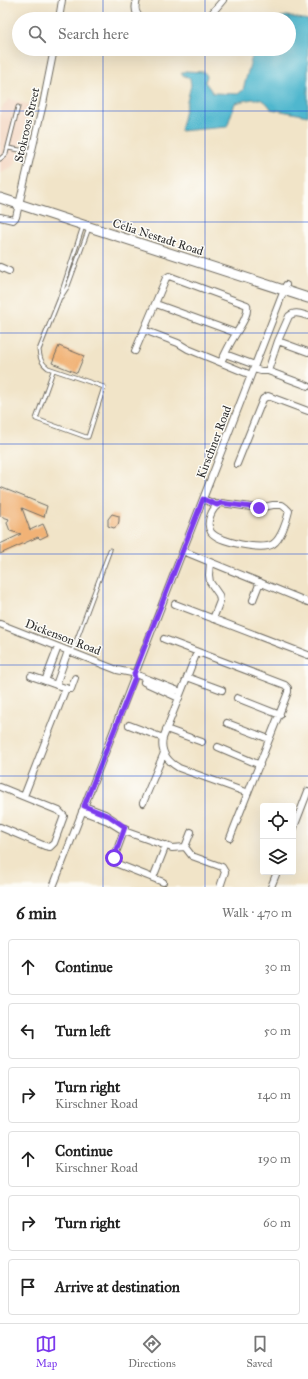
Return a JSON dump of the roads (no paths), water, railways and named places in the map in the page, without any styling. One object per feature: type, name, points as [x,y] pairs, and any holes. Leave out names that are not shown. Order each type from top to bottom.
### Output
[{"type":"street","points":[[60,12],[62,0]]},
{"type":"street","points":[[136,12],[135,8],[137,0]]},
{"type":"street","points":[[213,12],[223,0]]},
{"type":"street","name":"Stokroos Street","points":[[20,203],[53,56]]},
{"type":"street","name":"Celia Nestadt Road","points":[[0,195],[20,203]]},
{"type":"street","name":"Celia Nestadt Road","points":[[0,198],[238,268],[308,298]]},
{"type":"street","points":[[0,218],[13,220],[16,217],[20,203]]},
{"type":"street","points":[[0,267],[9,271]]},
{"type":"street","points":[[135,351],[166,278],[169,276],[247,305],[247,310],[240,329],[236,333],[221,362]]},
{"type":"street","name":"Celia Nestadt Road","points":[[285,287],[308,292]]},
{"type":"street","name":"Kirschner Road","points":[[52,887],[285,287]]},
{"type":"street","points":[[156,304],[236,333]]},
{"type":"street","points":[[268,371],[278,341],[289,316],[292,313],[308,316]]},
{"type":"street","points":[[144,330],[251,375]]},
{"type":"street","points":[[278,341],[308,352]]},
{"type":"street","points":[[225,354],[255,367],[261,372],[268,371],[308,386]]},
{"type":"street","points":[[238,464],[263,399],[266,396],[308,411]]},
{"type":"street","points":[[203,499],[217,505],[221,503],[259,508],[282,505],[289,511],[276,542],[272,545],[263,547],[228,541],[214,535],[210,531],[209,520],[217,505]]},
{"type":"street","points":[[183,551],[308,602]]},
{"type":"street","points":[[210,562],[210,582],[219,595],[220,601],[213,619]]},
{"type":"street","points":[[253,600],[260,582]]},
{"type":"street","points":[[175,604],[307,653]]},
{"type":"street","name":"Dickenson Road","points":[[0,624],[180,695]]},
{"type":"street","points":[[164,639],[285,685],[288,688],[280,715],[230,838]]},
{"type":"street","points":[[45,681],[58,647]]},
{"type":"street","points":[[56,685],[70,651]]},
{"type":"street","points":[[197,652],[166,728],[162,743],[164,753],[179,768],[248,793]]},
{"type":"street","points":[[31,676],[71,689],[75,678]]},
{"type":"street","points":[[187,677],[222,690]]},
{"type":"street","points":[[24,796],[66,688]]},
{"type":"street","points":[[237,698],[280,715]]},
{"type":"street","points":[[227,723],[269,739]]},
{"type":"street","points":[[128,725],[163,738]]},
{"type":"street","points":[[166,728],[202,742]]},
{"type":"street","points":[[218,747],[260,764]]},
{"type":"street","points":[[143,803],[164,753]]},
{"type":"street","points":[[0,787],[63,814],[63,821],[53,845],[46,846],[0,828]]},
{"type":"street","points":[[296,822],[308,791]]},
{"type":"street","points":[[83,808],[126,830],[166,846],[172,848],[185,847]]},
{"type":"street","points":[[126,830],[114,858],[115,863],[163,882]]},
{"type":"street","points":[[185,847],[191,832]]},
{"type":"street","points":[[153,878],[166,846]]},
{"type":"street","points":[[185,847],[192,856],[222,867],[225,872],[220,887]]},
{"type":"street","points":[[271,887],[275,875]]},
{"type":"lane","points":[[0,159],[6,154],[18,107]]},
{"type":"lane","points":[[8,148],[32,152]]},
{"type":"lane","points":[[59,300],[68,286],[87,224]]},
{"type":"lane","points":[[53,371],[36,419],[86,437],[88,436],[104,387],[53,371],[43,365],[39,350],[87,224]]},
{"type":"lane","points":[[70,651],[110,550]]},
{"type":"water","points":[[296,18],[308,20],[308,116],[271,109],[264,101],[260,99],[251,99],[235,103],[227,127],[180,131],[191,85],[190,79],[181,74],[185,71],[204,72],[207,76],[205,82],[213,93],[238,94],[243,90],[252,56],[296,56]]}]
